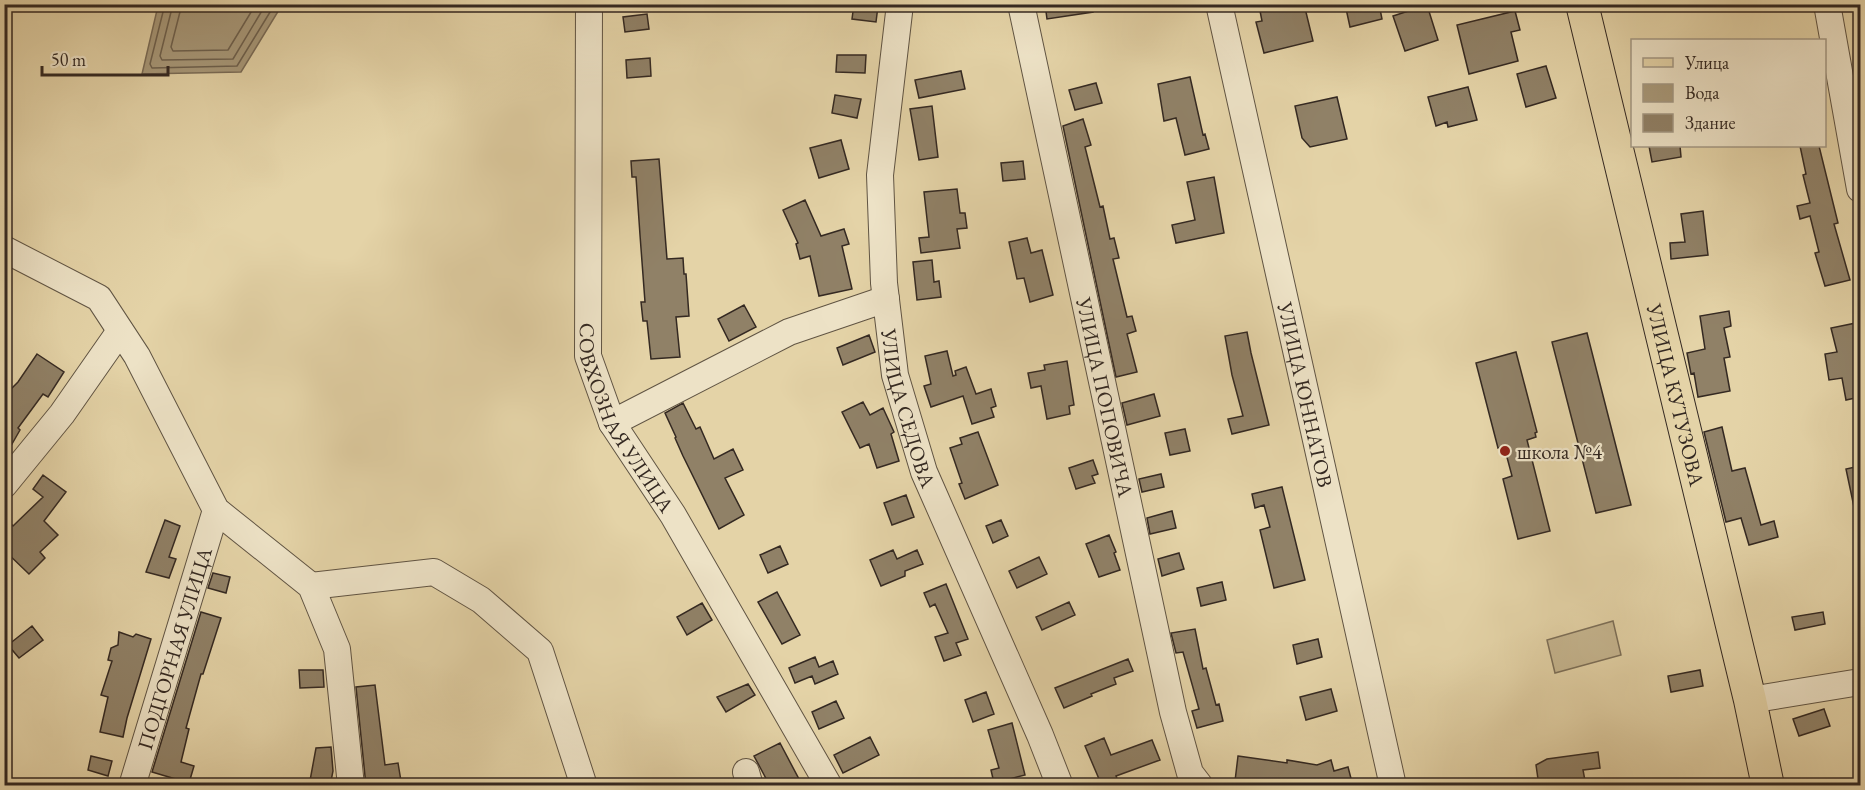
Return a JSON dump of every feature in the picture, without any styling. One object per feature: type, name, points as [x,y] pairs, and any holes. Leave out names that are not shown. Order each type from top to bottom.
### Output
[{"type":"main road","name":"УЛИЦА КУТУЗОВА","points":[[1582,4],[1749,700],[1767,786]]},
{"type":"street","name":"СОВХОЗНАЯ УЛИЦА","points":[[589,4],[588,356],[612,423],[673,515],[829,786]]},
{"type":"street","name":"УЛИЦА СЕДОВА","points":[[900,4],[880,175],[886,299],[895,375],[924,472],[1040,735],[1060,786]]},
{"type":"street","name":"УЛИЦА ПОПОВИЧА","points":[[1021,4],[1173,712],[1190,773],[1200,786]]},
{"type":"street","name":"УЛИЦА ЮННАТОВ","points":[[1219,4],[1393,786]]},
{"type":"street","points":[[1827,4],[1860,189]]},
{"type":"street","points":[[4,249],[99,298],[137,356],[216,510],[312,586],[338,650],[351,786]]},
{"type":"street","points":[[612,423],[789,332],[886,299]]},
{"type":"street","points":[[4,485],[62,414],[120,331]]},
{"type":"street","name":"ПОДГОРНАЯ УЛИЦА","points":[[132,786],[216,510]]},
{"type":"street","points":[[312,586],[434,572],[481,600],[540,651],[584,786]]},
{"type":"street","points":[[1749,700],[1860,682]]},
{"type":"shaded area","points":[[1613,621],[1621,655],[1555,673],[1547,640]]},
{"type":"water","points":[[161,5],[282,5],[241,72],[142,74],[157,10]]},
{"type":"building","points":[[854,4],[878,6],[876,22],[852,19]]},
{"type":"building","points":[[1045,4],[1092,4],[1093,12],[1047,19]]},
{"type":"building","points":[[1267,4],[1304,4],[1313,41],[1264,53],[1256,22],[1262,21],[1260,11]]},
{"type":"building","points":[[1345,4],[1379,4],[1382,19],[1350,27]]},
{"type":"building","points":[[1427,5],[1438,40],[1405,51],[1393,16]]},
{"type":"building","points":[[1515,11],[1520,30],[1511,32],[1518,61],[1469,74],[1457,25]]},
{"type":"building","points":[[647,14],[649,29],[625,32],[623,17]]},
{"type":"building","points":[[837,55],[866,55],[865,73],[836,72]]},
{"type":"building","points":[[650,58],[651,76],[627,78],[626,60]]},
{"type":"building","points":[[1546,66],[1556,98],[1526,107],[1517,74]]},
{"type":"building","points":[[961,71],[965,89],[919,98],[915,80]]},
{"type":"building","points":[[1190,77],[1203,135],[1205,134],[1209,149],[1185,155],[1176,118],[1164,121],[1158,84]]},
{"type":"building","points":[[1096,83],[1102,103],[1075,110],[1069,90]]},
{"type":"building","points":[[1468,87],[1477,120],[1448,127],[1447,122],[1436,126],[1428,97]]},
{"type":"building","points":[[835,95],[861,99],[857,118],[832,113]]},
{"type":"building","points":[[1337,97],[1347,139],[1310,147],[1302,138],[1295,106]]},
{"type":"building","points":[[932,106],[938,157],[919,160],[910,109]]},
{"type":"building","points":[[1083,119],[1091,145],[1085,147],[1100,207],[1103,206],[1110,239],[1114,238],[1119,258],[1113,259],[1127,317],[1132,316],[1136,331],[1127,334],[1137,372],[1116,377],[1063,126]]},
{"type":"building","points":[[841,140],[849,169],[819,178],[810,148]]},
{"type":"building","points":[[1649,147],[1680,147],[1681,157],[1652,162]]},
{"type":"building","points":[[1800,147],[1819,147],[1838,223],[1834,224],[1850,280],[1825,286],[1815,253],[1819,252],[1810,216],[1800,219],[1797,206],[1810,203],[1803,175],[1806,174]]},
{"type":"building","points":[[659,159],[667,259],[683,258],[689,316],[676,317],[680,357],[651,359],[647,321],[643,321],[641,302],[645,302],[636,177],[632,177],[631,161]]},
{"type":"building","points":[[1023,161],[1025,179],[1003,181],[1001,163]]},
{"type":"building","points":[[1214,177],[1224,233],[1176,243],[1172,225],[1195,220],[1187,182]]},
{"type":"building","points":[[957,189],[960,213],[965,213],[967,228],[957,229],[960,248],[921,253],[919,238],[929,237],[924,192]]},
{"type":"building","points":[[805,200],[821,236],[844,229],[849,244],[842,246],[852,289],[819,296],[810,256],[800,259],[796,244],[798,243],[783,210]]},
{"type":"building","points":[[1703,211],[1708,255],[1671,259],[1670,243],[1685,242],[1681,214]]},
{"type":"building","points":[[1027,238],[1031,253],[1042,250],[1053,295],[1030,302],[1024,278],[1017,279],[1009,242]]},
{"type":"building","points":[[932,260],[934,282],[939,281],[941,297],[917,300],[913,262]]},
{"type":"building","points":[[744,305],[756,327],[729,341],[718,319]]},
{"type":"building","points":[[1729,311],[1731,326],[1724,328],[1730,357],[1724,358],[1730,391],[1698,397],[1694,373],[1691,374],[1687,353],[1705,349],[1700,316]]},
{"type":"building","points":[[1856,323],[1860,342],[1860,397],[1846,400],[1842,378],[1829,380],[1825,354],[1837,352],[1831,328]]},
{"type":"building","points":[[1247,332],[1269,425],[1232,434],[1228,419],[1243,416],[1225,336]]},
{"type":"building","points":[[1587,333],[1631,505],[1596,513],[1552,342]]},
{"type":"building","points":[[869,335],[875,352],[843,365],[837,348]]},
{"type":"building","points":[[947,351],[953,376],[956,375],[955,371],[966,367],[976,394],[991,389],[996,406],[991,408],[994,417],[972,424],[963,396],[931,407],[924,386],[931,384],[925,356]]},
{"type":"building","points":[[1516,352],[1537,432],[1536,437],[1527,440],[1550,531],[1518,539],[1503,479],[1512,476],[1504,446],[1498,448],[1476,363]]},
{"type":"building","points":[[37,354],[64,372],[48,397],[43,394],[18,428],[20,430],[4,458],[4,396],[18,382]]},
{"type":"building","points":[[1067,361],[1074,405],[1069,406],[1070,414],[1047,419],[1041,386],[1031,388],[1028,373],[1045,370],[1044,365]]},
{"type":"building","points":[[1154,394],[1160,416],[1127,425],[1122,403]]},
{"type":"building","points":[[863,402],[870,415],[883,408],[894,432],[891,434],[899,461],[877,468],[869,444],[860,448],[842,412]]},
{"type":"building","points":[[683,403],[696,429],[700,427],[714,459],[733,449],[743,470],[725,478],[744,515],[719,529],[683,456],[665,413]]},
{"type":"building","points":[[1722,427],[1732,471],[1745,468],[1761,525],[1774,521],[1778,537],[1749,545],[1741,518],[1726,522],[1704,432]]},
{"type":"building","points":[[1185,429],[1190,451],[1170,455],[1165,433]]},
{"type":"building","points":[[978,432],[998,485],[965,499],[950,448],[962,444],[960,438]]},
{"type":"building","points":[[1093,460],[1098,474],[1092,476],[1095,483],[1076,489],[1069,468]]},
{"type":"building","points":[[1860,466],[1860,507],[1854,507],[1846,469]]},
{"type":"building","points":[[1161,474],[1164,487],[1142,492],[1139,479]]},
{"type":"building","points":[[43,475],[66,492],[44,521],[58,535],[40,552],[45,558],[29,574],[4,550],[4,517],[13,526],[43,497],[33,489]]},
{"type":"building","points":[[1282,487],[1305,580],[1274,588],[1260,530],[1270,527],[1264,505],[1255,508],[1252,494]]},
{"type":"building","points":[[906,495],[914,517],[892,525],[884,503]]},
{"type":"building","points":[[1172,511],[1176,528],[1150,534],[1147,518]]},
{"type":"building","points":[[165,520],[180,526],[169,557],[176,559],[169,578],[146,572]]},
{"type":"building","points":[[1001,520],[1008,536],[993,543],[986,526]]},
{"type":"building","points":[[1109,535],[1120,570],[1099,577],[1086,544]]},
{"type":"building","points":[[780,546],[788,564],[768,573],[760,555]]},
{"type":"building","points":[[893,550],[897,559],[917,550],[923,564],[905,571],[905,576],[881,586],[870,560]]},
{"type":"building","points":[[1179,553],[1184,569],[1162,576],[1158,559]]},
{"type":"building","points":[[1039,557],[1047,574],[1017,588],[1009,571]]},
{"type":"building","points":[[213,573],[230,577],[226,593],[208,588]]},
{"type":"building","points":[[1222,582],[1226,600],[1201,606],[1197,588]]},
{"type":"building","points":[[946,584],[968,639],[956,643],[961,655],[944,661],[935,637],[948,633],[935,604],[930,607],[924,593]]},
{"type":"building","points":[[777,592],[800,635],[782,644],[758,602]]},
{"type":"building","points":[[1069,602],[1075,615],[1042,630],[1036,617]]},
{"type":"building","points":[[702,603],[712,620],[687,635],[677,617]]},
{"type":"building","points":[[201,612],[221,618],[203,674],[201,674],[186,728],[189,729],[181,762],[194,766],[189,783],[152,772]]},
{"type":"building","points":[[1823,612],[1825,624],[1795,630],[1792,617]]},
{"type":"building","points":[[32,626],[43,640],[19,658],[8,645]]},
{"type":"building","points":[[1195,629],[1203,669],[1206,668],[1223,721],[1197,728],[1192,711],[1199,709],[1183,652],[1176,653],[1171,633]]},
{"type":"building","points":[[119,632],[133,637],[136,634],[151,639],[123,737],[100,732],[108,697],[101,695],[112,661],[108,660],[111,648],[118,645]]},
{"type":"building","points":[[1318,639],[1322,657],[1297,664],[1293,645]]},
{"type":"building","points":[[815,657],[819,667],[833,661],[838,674],[815,684],[812,676],[795,683],[789,668]]},
{"type":"building","points":[[1128,659],[1133,671],[1114,678],[1116,684],[1064,708],[1055,688]]},
{"type":"building","points":[[299,670],[323,670],[324,687],[300,688]]},
{"type":"building","points":[[1700,670],[1703,686],[1671,692],[1668,676]]},
{"type":"building","points":[[748,684],[755,695],[726,712],[717,697]]},
{"type":"building","points":[[375,685],[385,765],[398,763],[401,781],[366,786],[356,687]]},
{"type":"building","points":[[1331,689],[1337,711],[1306,720],[1300,697]]},
{"type":"building","points":[[986,692],[994,714],[973,722],[965,700]]},
{"type":"building","points":[[836,701],[844,718],[819,729],[812,712]]},
{"type":"building","points":[[1824,709],[1830,726],[1799,736],[1793,719]]},
{"type":"building","points":[[1012,723],[1025,775],[994,783],[991,770],[999,768],[988,730]]},
{"type":"building","points":[[870,737],[879,755],[843,773],[834,755]]},
{"type":"building","points":[[1104,738],[1111,755],[1152,740],[1160,760],[1116,776],[1120,786],[1102,786],[1085,746]]},
{"type":"building","points":[[780,743],[800,781],[791,786],[770,786],[754,756]]},
{"type":"building","points":[[331,747],[333,771],[330,786],[309,786],[316,748]]},
{"type":"building","points":[[1598,752],[1600,768],[1583,770],[1586,786],[1539,786],[1536,765],[1547,759]]},
{"type":"building","points":[[91,756],[112,761],[108,776],[88,770]]},
{"type":"building","points":[[1238,756],[1317,765],[1331,760],[1334,771],[1348,767],[1353,786],[1268,786],[1235,781]]},
{"type":"place","name":"школа №4","points":[[1505,451]]}]
